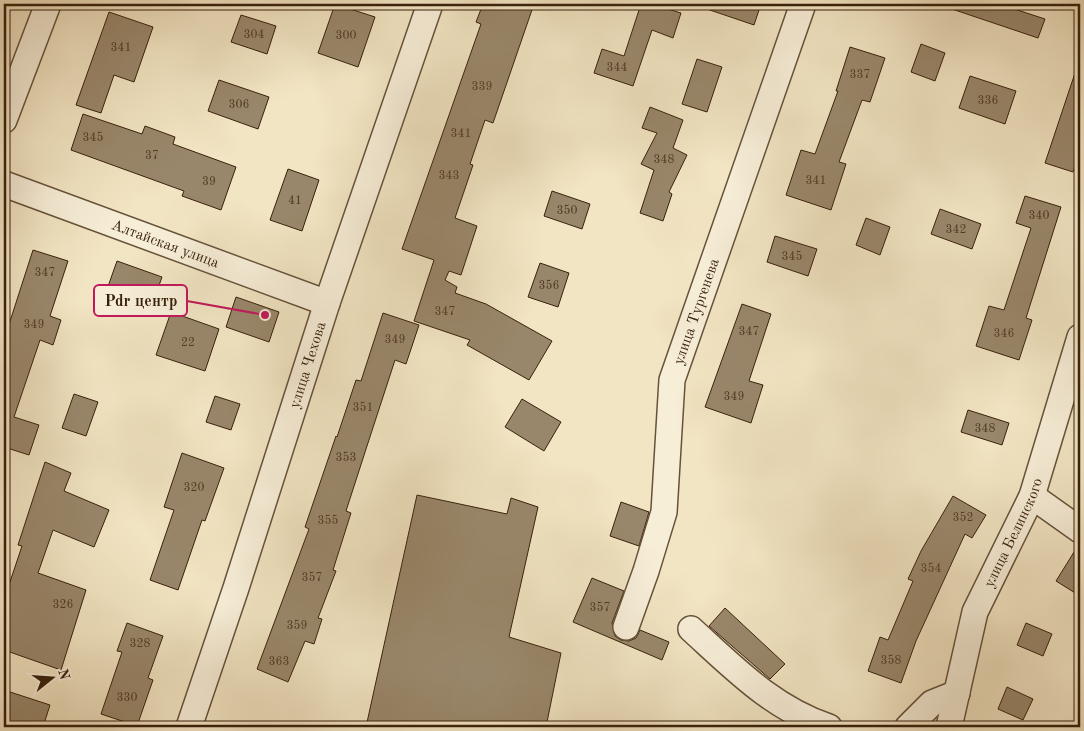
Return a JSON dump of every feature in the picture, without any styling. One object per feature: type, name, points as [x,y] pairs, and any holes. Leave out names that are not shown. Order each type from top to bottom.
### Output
[{"type":"street","points":[[4,120],[48,4]]},
{"type":"street","name":"улица Чехова","points":[[189,727],[236,588],[327,303],[430,4]]},
{"type":"street","name":"улица Тургенева","points":[[626,627],[664,512],[672,380],[802,4]]},
{"type":"street","name":"Алтайская улица","points":[[4,184],[327,303]]},
{"type":"street","name":"улица Белинского","points":[[949,727],[975,612],[1032,496],[1080,337]]},
{"type":"street","points":[[1032,496],[1080,530]]},
{"type":"street","points":[[691,629],[764,695],[816,723],[829,727]]},
{"type":"street","points":[[908,727],[932,703],[956,693]]},
{"type":"building","points":[[335,4],[375,17],[358,67],[318,53]]},
{"type":"building","points":[[483,4],[534,4],[493,123],[485,120],[470,164],[473,165],[455,218],[477,226],[461,275],[449,271],[445,280],[457,287],[455,293],[486,304],[552,341],[529,380],[467,345],[470,340],[414,321],[434,260],[402,249],[481,24],[476,22]]},
{"type":"building","points":[[641,4],[652,4],[681,13],[673,38],[652,30],[633,86],[594,73],[602,49],[624,56]]},
{"type":"building","points":[[702,4],[761,4],[754,25],[701,7]]},
{"type":"building","points":[[947,4],[999,4],[1045,19],[1038,38],[946,7]]},
{"type":"building","points":[[109,12],[153,27],[134,82],[114,75],[101,113],[76,105]]},
{"type":"building","points":[[241,15],[276,26],[267,54],[231,42]]},
{"type":"building","points":[[921,44],[945,53],[935,81],[911,72]]},
{"type":"building","points":[[850,47],[885,58],[870,102],[862,100],[839,162],[846,164],[831,210],[786,195],[801,150],[815,154],[838,91],[836,91]]},
{"type":"building","points":[[697,59],[722,67],[707,112],[682,104]]},
{"type":"building","points":[[1077,67],[1080,68],[1080,150],[1073,172],[1045,163]]},
{"type":"building","points":[[970,76],[1016,91],[1005,124],[959,108]]},
{"type":"building","points":[[219,80],[269,97],[258,129],[208,111]]},
{"type":"building","points":[[650,107],[683,120],[673,148],[687,155],[669,192],[672,194],[663,221],[640,213],[654,170],[641,164],[657,133],[642,128]]},
{"type":"building","points":[[83,114],[142,134],[145,126],[175,137],[173,144],[236,167],[221,210],[182,196],[184,191],[71,150]]},
{"type":"building","points":[[288,169],[319,180],[302,231],[270,220]]},
{"type":"building","points":[[552,191],[590,204],[582,229],[544,216]]},
{"type":"building","points":[[1025,196],[1061,207],[1026,318],[1032,320],[1019,360],[976,346],[989,306],[1004,310],[1031,228],[1016,223]]},
{"type":"building","points":[[940,209],[981,224],[972,249],[931,234]]},
{"type":"building","points":[[866,218],[890,227],[880,255],[856,245]]},
{"type":"building","points":[[775,236],[817,249],[808,276],[767,262]]},
{"type":"building","points":[[33,250],[68,261],[50,316],[61,320],[53,345],[40,340],[14,417],[39,425],[29,455],[4,447],[4,340]]},
{"type":"building","points":[[117,261],[162,277],[150,311],[105,295]]},
{"type":"building","points":[[540,263],[569,273],[558,307],[528,297]]},
{"type":"building","points":[[236,297],[279,312],[269,342],[226,327]]},
{"type":"building","points":[[742,304],[771,314],[749,381],[763,385],[751,423],[705,407]]},
{"type":"building","points":[[171,312],[219,329],[205,371],[156,355]]},
{"type":"building","points":[[383,313],[419,325],[406,364],[395,360],[346,511],[351,513],[333,570],[336,571],[318,618],[322,619],[314,644],[305,641],[288,682],[257,669],[309,529],[305,527],[336,436],[356,380],[361,381]]},
{"type":"building","points":[[74,394],[98,402],[86,436],[62,428]]},
{"type":"building","points":[[215,396],[240,404],[231,430],[206,422]]},
{"type":"building","points":[[522,399],[561,422],[544,451],[505,427]]},
{"type":"building","points":[[968,410],[1009,423],[1002,445],[961,432]]},
{"type":"building","points":[[182,453],[224,468],[205,521],[202,520],[178,590],[150,580],[174,510],[164,507]]},
{"type":"building","points":[[45,462],[71,473],[64,491],[109,510],[94,547],[53,530],[38,573],[86,590],[61,670],[4,650],[4,600],[22,546],[18,545]]},
{"type":"building","points":[[417,495],[507,514],[511,498],[538,507],[509,637],[561,653],[546,727],[366,727]]},
{"type":"building","points":[[953,496],[986,515],[972,538],[965,534],[916,641],[901,683],[868,671],[880,637],[888,640],[913,581],[908,579],[921,551]]},
{"type":"building","points":[[621,502],[649,512],[639,546],[610,536]]},
{"type":"building","points":[[1080,544],[1080,596],[1056,581]]},
{"type":"building","points":[[592,578],[624,591],[612,623],[615,636],[621,640],[629,641],[636,638],[640,630],[669,642],[662,660],[573,622]]},
{"type":"building","points":[[725,608],[785,664],[770,679],[709,626]]},
{"type":"building","points":[[127,623],[163,636],[148,678],[153,680],[137,726],[101,714],[122,652],[117,651]]},
{"type":"building","points":[[1026,623],[1052,634],[1043,656],[1017,645]]},
{"type":"building","points":[[1007,687],[1033,699],[1023,720],[998,709]]},
{"type":"building","points":[[4,690],[50,705],[43,727],[21,727],[4,721]]},
{"type":"place","name":"Pdr центр","points":[[265,315]]}]
